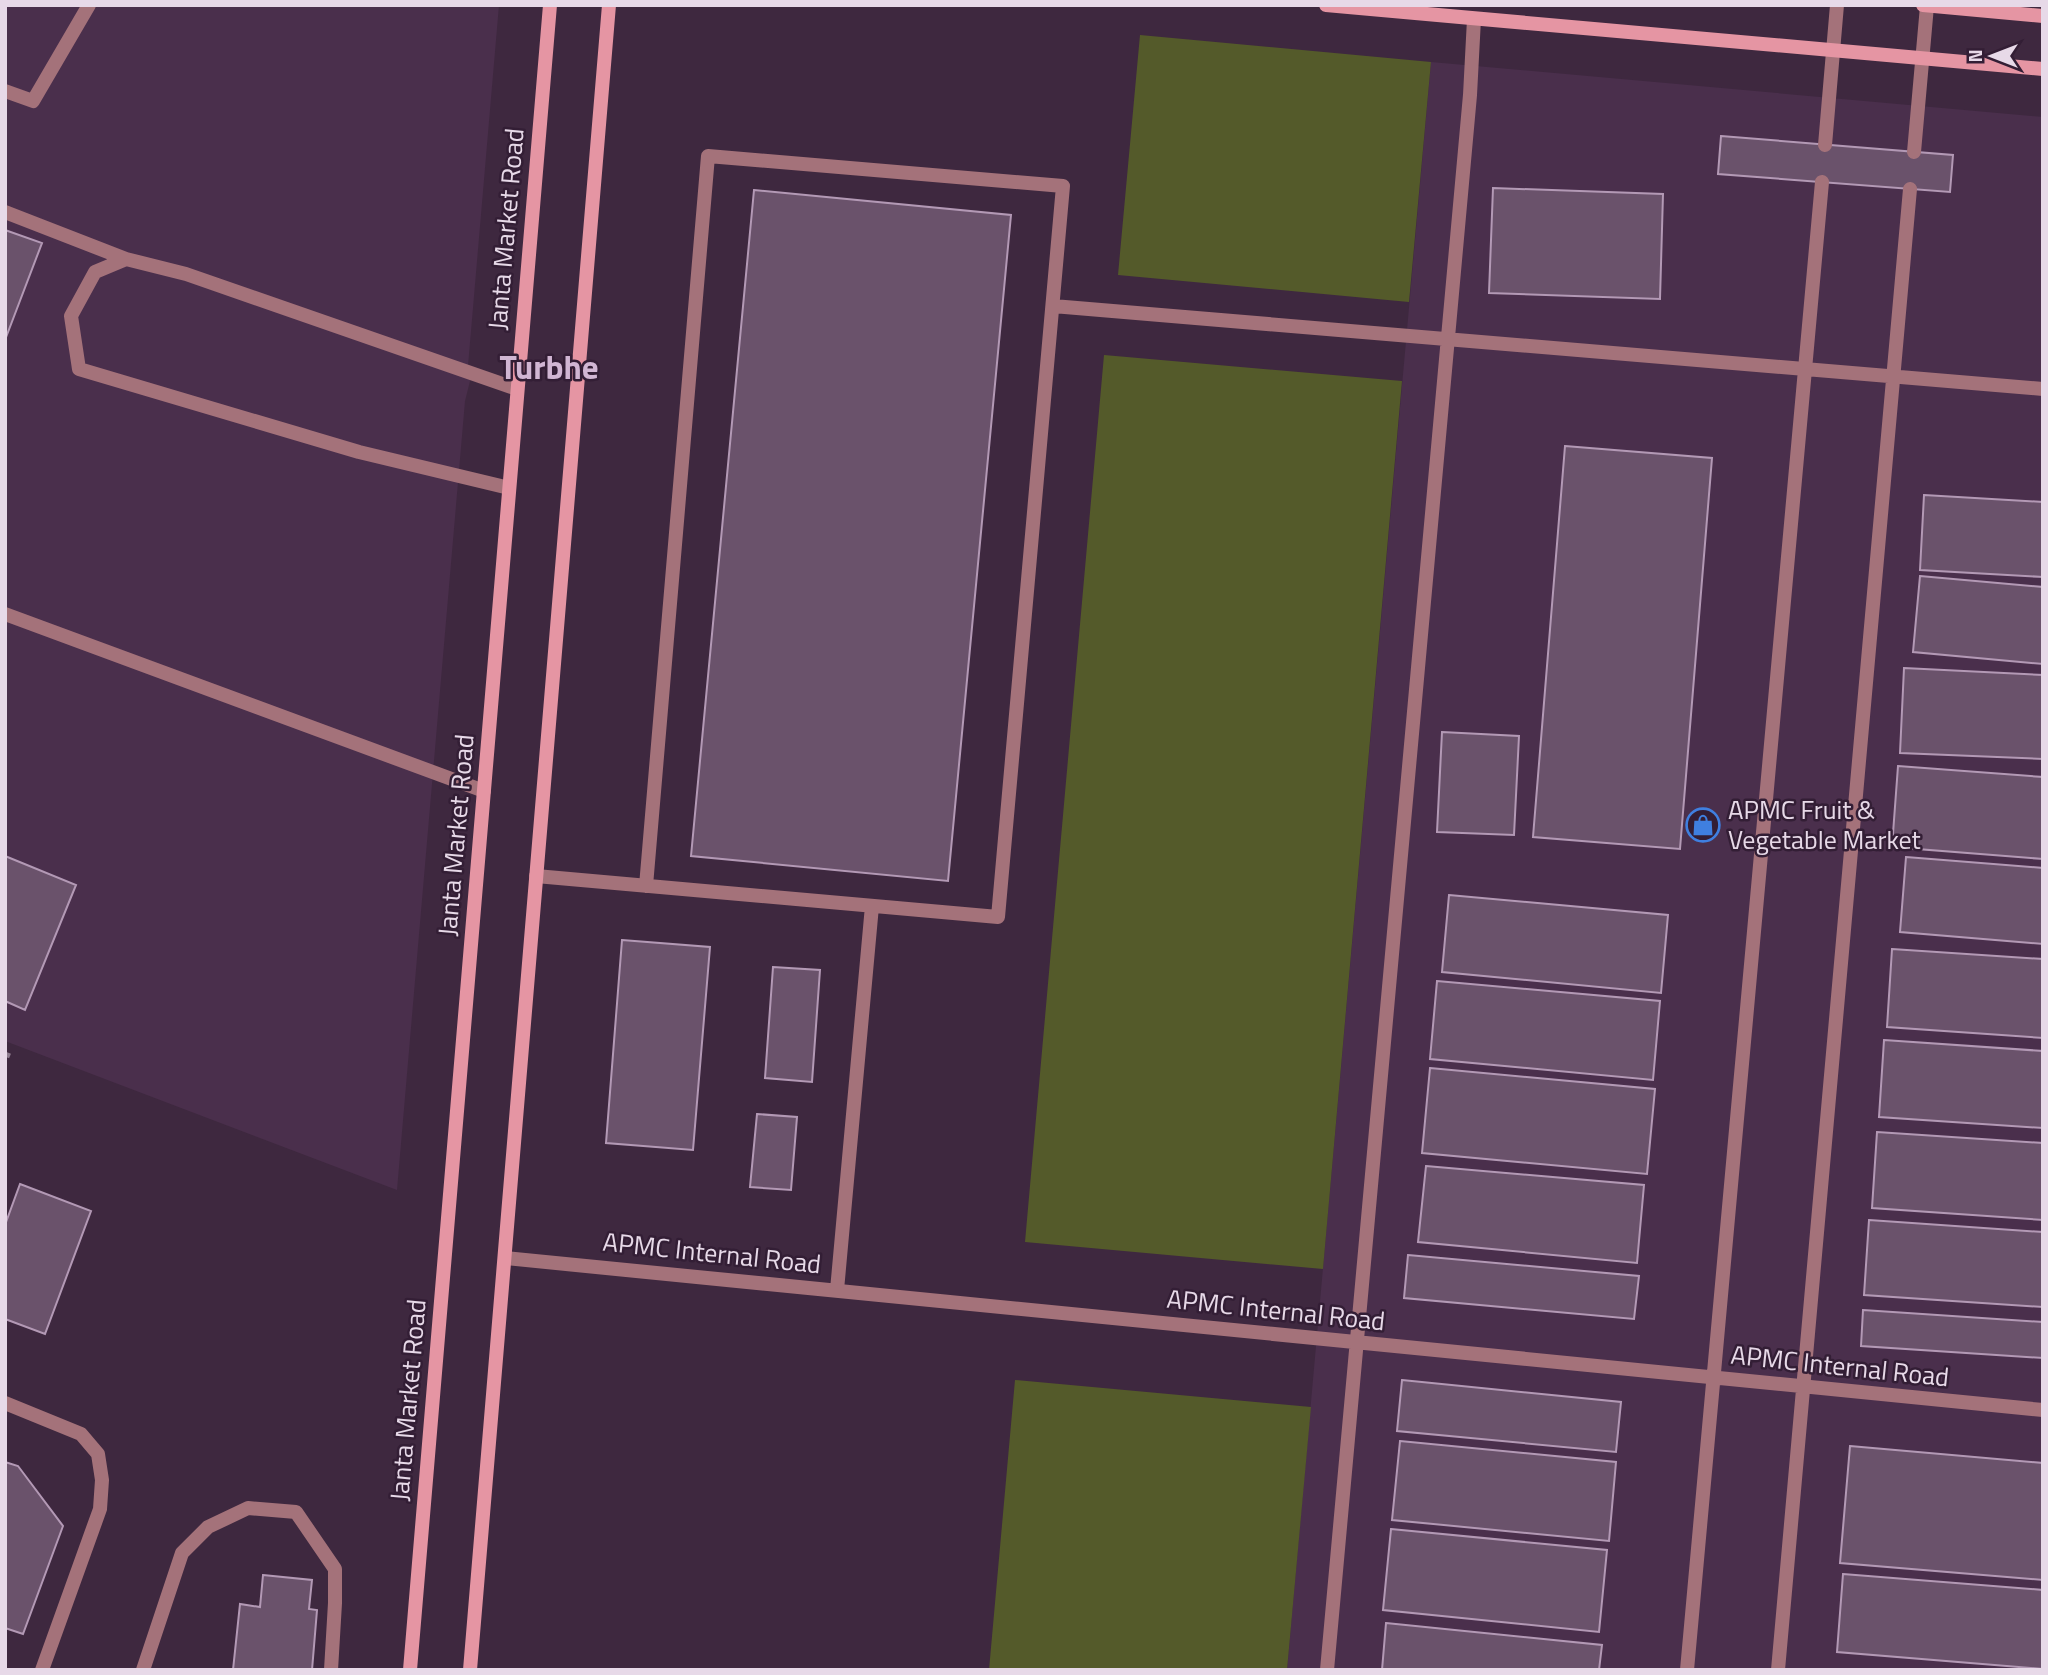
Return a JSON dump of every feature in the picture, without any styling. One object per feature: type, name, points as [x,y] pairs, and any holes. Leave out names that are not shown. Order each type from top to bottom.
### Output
[{"type":"main road","name":"Janta Market Road","points":[[410,1670],[550,5]]},
{"type":"main road","points":[[470,1670],[609,5]]},
{"type":"main road","points":[[1326,5],[2043,69]]},
{"type":"main road","points":[[1925,5],[2043,16]]},
{"type":"street","points":[[5,91],[33,101],[89,5]]},
{"type":"street","points":[[1825,145],[1837,5]]},
{"type":"street","points":[[1914,152],[1925,5]]},
{"type":"street","points":[[1328,1670],[1470,95],[1474,19]]},
{"type":"street","points":[[536,876],[646,886],[998,917],[1063,186],[708,156],[646,886]]},
{"type":"street","points":[[1687,1670],[1822,182]]},
{"type":"street","points":[[1778,1670],[1910,189]]},
{"type":"street","points":[[5,212],[126,259],[186,274],[517,389]]},
{"type":"street","points":[[126,259],[95,272],[71,316],[79,369],[359,452],[509,488]]},
{"type":"street","points":[[1053,306],[2043,389]]},
{"type":"street","points":[[5,614],[484,791]]},
{"type":"street","points":[[837,1290],[872,906]]},
{"type":"street","name":"APMC Internal Road","points":[[505,1258],[2043,1410]]},
{"type":"street","points":[[5,1404],[81,1434],[98,1454],[102,1480],[100,1509],[42,1670]]},
{"type":"street","points":[[143,1670],[182,1553],[208,1527],[248,1508],[296,1511],[335,1569],[331,1670]]},
{"type":"shaded area","points":[[5,5],[499,5],[468,366],[473,369],[465,401],[397,1190],[5,1041]]},
{"type":"shaded area","name":"APMC Fruit & Vegetable Market","points":[[1431,62],[2043,117],[2043,1670],[1287,1670]]},
{"type":"green space","points":[[1140,35],[1431,62],[1409,302],[1118,275]]},
{"type":"green space","points":[[1104,355],[1402,381],[1323,1269],[1025,1242]]},
{"type":"green space","points":[[1015,1380],[1311,1407],[1287,1670],[989,1670]]},
{"type":"building","points":[[1721,136],[1953,155],[1950,192],[1718,174]]},
{"type":"building","points":[[1493,188],[1663,194],[1660,299],[1489,293]]},
{"type":"building","points":[[754,190],[1011,215],[948,881],[691,856]]},
{"type":"building","points":[[5,230],[42,243],[5,340]]},
{"type":"building","points":[[1565,446],[1712,458],[1680,849],[1533,837]]},
{"type":"building","points":[[1924,495],[2043,502],[2043,577],[1920,570]]},
{"type":"building","points":[[1920,576],[2043,587],[2043,664],[1913,652]]},
{"type":"building","points":[[1904,668],[2043,675],[2043,759],[1900,753]]},
{"type":"building","points":[[1442,732],[1519,736],[1514,835],[1437,832]]},
{"type":"building","points":[[1898,766],[2043,777],[2043,859],[1892,847]]},
{"type":"building","points":[[5,856],[76,885],[25,1010],[5,1001]]},
{"type":"building","points":[[1906,857],[2043,868],[2043,944],[1900,932]]},
{"type":"building","points":[[1449,895],[1668,915],[1661,993],[1442,972]]},
{"type":"building","points":[[622,940],[710,947],[693,1150],[606,1143]]},
{"type":"building","points":[[1892,949],[2043,959],[2043,1038],[1887,1027]]},
{"type":"building","points":[[773,967],[820,970],[812,1082],[765,1078]]},
{"type":"building","points":[[1437,981],[1660,1001],[1653,1080],[1430,1059]]},
{"type":"building","points":[[1884,1040],[2043,1051],[2043,1128],[1879,1117]]},
{"type":"building","points":[[1430,1068],[1655,1089],[1647,1174],[1422,1153]]},
{"type":"building","points":[[757,1114],[797,1117],[791,1190],[750,1187]]},
{"type":"building","points":[[1877,1132],[2043,1143],[2043,1220],[1872,1208]]},
{"type":"building","points":[[1426,1166],[1644,1185],[1637,1263],[1418,1242]]},
{"type":"building","points":[[20,1184],[91,1211],[45,1334],[5,1319],[5,1225]]},
{"type":"building","points":[[1869,1220],[2043,1232],[2043,1307],[1864,1295]]},
{"type":"building","points":[[1408,1255],[1639,1276],[1634,1319],[1404,1298]]},
{"type":"building","points":[[1863,1310],[2043,1322],[2043,1358],[1861,1346]]},
{"type":"building","points":[[1402,1380],[1621,1402],[1616,1452],[1397,1431]]},
{"type":"building","points":[[1400,1441],[1616,1462],[1609,1541],[1392,1520]]},
{"type":"building","points":[[1850,1446],[2043,1463],[2043,1580],[1840,1563]]},
{"type":"building","points":[[5,1462],[18,1466],[63,1526],[23,1634],[5,1628]]},
{"type":"building","points":[[1391,1529],[1607,1550],[1599,1632],[1383,1610]]},
{"type":"building","points":[[1843,1574],[2043,1590],[2043,1669],[1837,1652]]},
{"type":"building","points":[[263,1575],[312,1580],[309,1609],[317,1610],[312,1670],[233,1670],[240,1604],[260,1607]]},
{"type":"building","points":[[1386,1623],[1602,1645],[1599,1670],[1382,1670]]},
{"type":"railway","points":[[5,1054],[10,1056]]},
{"type":"place","name":"APMC Fruit & Vegetable Market","points":[[1703,825]]},
{"type":"district","name":"Turbhe","points":[[549,367]]}]
